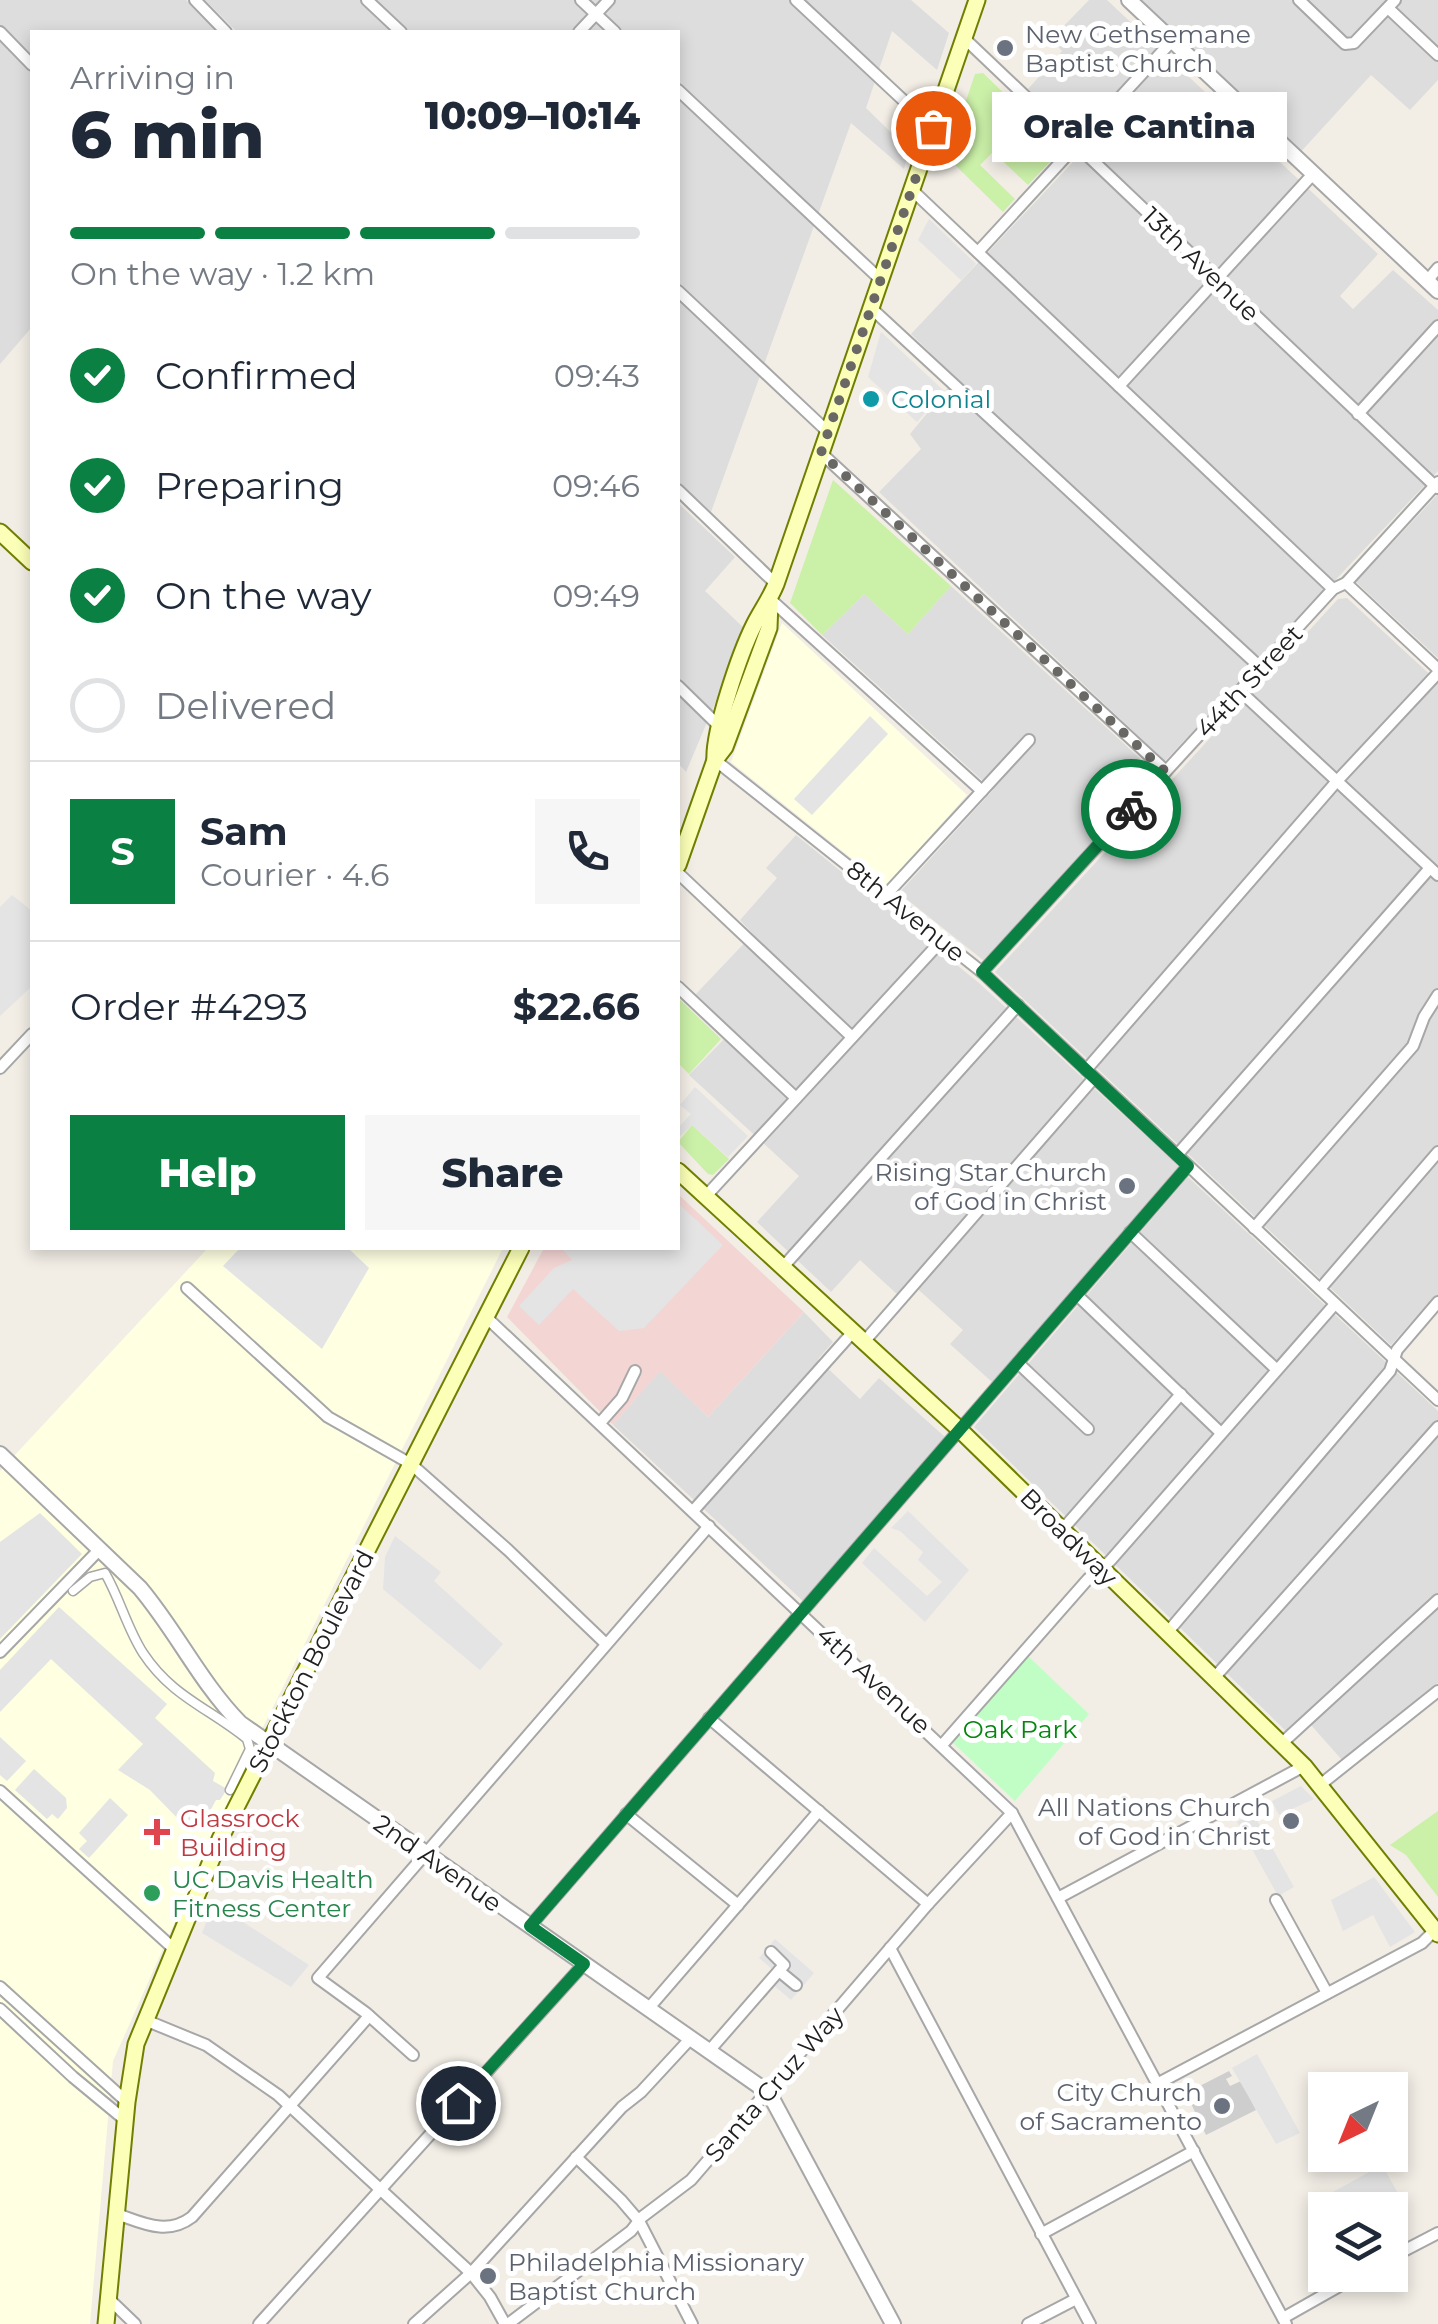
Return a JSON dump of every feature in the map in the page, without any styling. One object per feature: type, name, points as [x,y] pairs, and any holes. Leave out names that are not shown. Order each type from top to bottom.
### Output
[{"type":"main road","points":[[715,760],[714,744],[754,626],[773,591],[978,0]]},
{"type":"main road","points":[[0,532],[30,560]]},
{"type":"main road","points":[[681,844],[715,760],[726,747],[769,628],[773,591]]},
{"type":"main road","name":"Broadway","points":[[680,1172],[959,1428],[1304,1766],[1437,1930]]},
{"type":"main road","name":"Stockton Boulevard","points":[[106,2324],[132,2056],[145,2020],[213,1853],[520,1250]]},
{"type":"street","points":[[196,0],[224,30]]},
{"type":"street","points":[[367,0],[400,30]]},
{"type":"street","points":[[580,0],[613,30]]},
{"type":"street","points":[[581,30],[609,0]]},
{"type":"street","points":[[796,0],[933,128]]},
{"type":"street","points":[[1129,0],[1432,286],[1438,268]]},
{"type":"street","points":[[1299,0],[1346,44],[1354,43],[1392,4],[1438,55]]},
{"type":"street","points":[[0,32],[30,63]]},
{"type":"street","name":"13th Avenue","points":[[964,38],[1437,485]]},
{"type":"street","points":[[978,252],[1172,41]]},
{"type":"street","points":[[680,92],[881,280]]},
{"type":"street","points":[[1118,386],[1312,174]]},
{"type":"street","points":[[912,190],[1333,589]]},
{"type":"street","points":[[680,293],[828,432]]},
{"type":"street","points":[[871,308],[1260,668]]},
{"type":"street","points":[[1358,414],[1438,326]]},
{"type":"street","points":[[821,453],[1166,772]]},
{"type":"street","name":"44th Street","points":[[982,972],[1333,589],[1346,583],[1437,485]]},
{"type":"street","points":[[680,492],[773,591],[982,790]]},
{"type":"street","points":[[693,1511],[858,1338],[1090,1074],[1437,666],[1346,583]]},
{"type":"street","points":[[680,688],[720,727]]},
{"type":"street","points":[[1177,1155],[1434,872],[1240,690]]},
{"type":"street","points":[[886,895],[1029,740]]},
{"type":"street","name":"8th Avenue","points":[[715,760],[982,972],[1438,1400]]},
{"type":"street","points":[[680,875],[852,1037]]},
{"type":"street","points":[[706,1196],[942,940]]},
{"type":"street","points":[[680,990],[796,1098]]},
{"type":"street","points":[[1254,1228],[1413,1046],[1438,994]]},
{"type":"street","points":[[782,1268],[1018,1006]]},
{"type":"street","points":[[0,1068],[30,1036]]},
{"type":"street","points":[[1320,1289],[1438,1152]]},
{"type":"street","points":[[530,1926],[1188,1166]]},
{"type":"street","points":[[1130,1232],[1276,1369]]},
{"type":"street","points":[[186,1288],[328,1417],[411,1464],[606,1644]]},
{"type":"street","points":[[1077,1295],[1221,1433]]},
{"type":"street","points":[[1166,1634],[1390,1371],[1397,1350],[1438,1302]]},
{"type":"street","points":[[942,1745],[1335,1304]]},
{"type":"street","name":"4th Avenue","points":[[486,1316],[1012,1813],[1285,2321]]},
{"type":"street","points":[[1018,1363],[1088,1429]]},
{"type":"street","points":[[600,1423],[622,1398],[635,1371]]},
{"type":"street","points":[[1062,1530],[1182,1394]]},
{"type":"street","points":[[1214,1678],[1438,1427]]},
{"type":"street","name":"2nd Avenue","points":[[0,1454],[157,1608],[215,1698],[268,1744],[769,2093],[893,2324]]},
{"type":"street","points":[[413,2055],[370,2016],[318,1978],[708,1526]]},
{"type":"street","points":[[0,1652],[99,1550]]},
{"type":"street","points":[[73,1592],[90,1577],[106,1573],[129,1628],[152,1665],[197,1708],[247,1740],[250,1749],[230,1790]]},
{"type":"street","points":[[1281,1744],[1436,1604]]},
{"type":"street","points":[[1320,1784],[1438,1691]]},
{"type":"street","points":[[709,1718],[928,1904]]},
{"type":"street","points":[[1058,1898],[1304,1766]]},
{"type":"street","points":[[0,1790],[174,1949]]},
{"type":"street","points":[[648,2009],[819,1811]]},
{"type":"street","name":"Santa Cruz Way","points":[[507,2324],[631,2231],[638,2221],[691,2180],[928,1904],[1012,1813]]},
{"type":"street","points":[[626,1814],[738,1905]]},
{"type":"street","points":[[1276,1900],[1327,1993]]},
{"type":"street","points":[[1158,2084],[1424,1941],[1437,1930]]},
{"type":"street","points":[[890,1948],[1090,2324]]},
{"type":"street","points":[[709,2051],[784,1966],[770,1952]]},
{"type":"street","points":[[260,2324],[584,1964]]},
{"type":"street","points":[[779,1971],[796,1985]]},
{"type":"street","points":[[0,1987],[127,2102]]},
{"type":"street","points":[[0,2008],[125,2120]]},
{"type":"street","points":[[117,2214],[154,2227],[184,2223],[370,2016]]},
{"type":"street","points":[[145,2020],[206,2044],[291,2105],[471,2273],[507,2324]]},
{"type":"street","points":[[414,2324],[471,2273],[691,2038]]},
{"type":"street","points":[[1041,2234],[1194,2151]]},
{"type":"street","points":[[576,2157],[638,2221],[692,2324]]},
{"type":"street","points":[[1408,2249],[1438,2233]]},
{"type":"street","points":[[1285,2321],[1332,2292]]},
{"type":"street","points":[[108,2298],[135,2324]]},
{"type":"street","points":[[1028,2324],[1076,2299]]},
{"type":"shaded area","points":[[0,0],[186,0],[218,30],[30,30],[30,329],[0,364]]},
{"type":"shaded area","points":[[205,0],[911,0],[949,33],[937,70],[892,31],[866,108],[909,150],[904,169],[851,123],[711,512],[680,483],[680,30],[235,30]]},
{"type":"shaded area","points":[[1089,0],[1107,0],[1378,254],[1340,296],[1353,309],[1393,270],[1438,310],[1438,471],[1165,761],[879,492],[921,449],[910,434],[956,378],[911,334],[1087,147],[1028,89],[1062,51],[1051,39]]},
{"type":"shaded area","points":[[1134,0],[1438,0],[1438,80],[1410,110],[1371,75],[1297,156]]},
{"type":"shaded area","points":[[929,219],[976,264],[961,280],[918,240]]},
{"type":"shaded area","points":[[881,332],[944,391],[917,422],[868,377]]},
{"type":"shaded area","points":[[1438,494],[1438,658],[1356,582]]},
{"type":"shaded area","points":[[680,505],[735,557],[705,591],[746,630],[686,772],[680,765]]},
{"type":"shaded area","points":[[951,586],[1156,773],[983,960],[899,893],[993,790],[822,635],[864,594],[908,634]]},
{"type":"shaded area","points":[[1347,598],[1438,682],[1438,1298],[1435,1296],[1391,1345],[995,972],[1338,599]]},
{"type":"shaded area","points":[[782,623],[967,795],[886,886],[731,762]]},
{"type":"shaded area","points":[[870,716],[888,734],[812,815],[794,799]]},
{"type":"shaded area","points":[[796,835],[979,983],[1179,1166],[993,1383],[950,1344],[963,1330],[911,1283],[899,1296],[860,1260],[831,1292],[757,1222],[799,1176],[689,1075],[731,1032],[694,996],[753,934],[740,920],[777,878],[766,868]]},
{"type":"shaded area","points":[[12,895],[30,909],[30,988],[0,1016],[0,907]]},
{"type":"shaded area","points":[[695,1087],[748,1136],[728,1157],[692,1125],[680,1136],[680,1126],[691,1114],[680,1105]]},
{"type":"shaded area","points":[[1188,1177],[1438,1411],[1438,1683],[1342,1760],[1303,1716],[1286,1731],[974,1427]]},
{"type":"shaded area","points":[[680,1196],[804,1312],[708,1417],[660,1371],[613,1425],[507,1317],[543,1250],[680,1250]]},
{"type":"shaded area","points":[[680,1205],[723,1245],[644,1328],[619,1331],[573,1289],[539,1325],[519,1306],[554,1268],[572,1260],[563,1250],[680,1250]]},
{"type":"shaded area","points":[[206,1250],[502,1250],[253,1747],[113,2061],[90,2324],[0,2324],[0,1471]]},
{"type":"shaded area","points":[[238,1250],[350,1250],[369,1268],[322,1349],[223,1266]]},
{"type":"shaded area","points":[[804,1312],[833,1342],[818,1359],[860,1399],[879,1378],[945,1437],[803,1601],[613,1425],[660,1370],[708,1417]]},
{"type":"shaded area","points":[[908,1511],[969,1570],[925,1622],[862,1563],[874,1548],[927,1596],[942,1582],[918,1560],[923,1552],[891,1528]]},
{"type":"shaded area","points":[[40,1513],[82,1554],[0,1639],[0,1542]]},
{"type":"shaded area","points":[[395,1536],[441,1572],[434,1581],[503,1644],[480,1670],[383,1589],[385,1557]]},
{"type":"shaded area","points":[[59,1607],[167,1704],[155,1718],[215,1773],[213,1781],[227,1789],[202,1826],[194,1831],[184,1825],[150,1790],[118,1770],[143,1744],[51,1659],[0,1712],[0,1670]]},
{"type":"shaded area","points":[[0,1737],[26,1761],[7,1781],[0,1775]]},
{"type":"shaded area","points":[[34,1769],[66,1798],[67,1808],[58,1819],[52,1814],[47,1819],[15,1790]]},
{"type":"shaded area","points":[[1301,1786],[1314,1799],[1279,1815],[1272,1801]]},
{"type":"shaded area","points":[[110,1798],[128,1815],[89,1858],[79,1849],[87,1841],[79,1833]]},
{"type":"shaded area","points":[[1253,1813],[1294,1887],[1278,1896],[1237,1822]]},
{"type":"shaded area","points":[[1374,1877],[1415,1932],[1390,1947],[1373,1915],[1343,1931],[1331,1900]]},
{"type":"shaded area","points":[[214,1903],[309,1965],[291,1987],[202,1933]]},
{"type":"shaded area","points":[[775,1939],[814,1973],[791,2000],[765,1978],[772,1969],[759,1958]]},
{"type":"shaded area","points":[[1257,2054],[1300,2133],[1276,2144],[1232,2068]]},
{"type":"shaded area","name":"City Church of Sacramento","points":[[1229,2071],[1232,2076],[1226,2079],[1230,2086],[1241,2081],[1256,2110],[1206,2135],[1186,2093]]},
{"type":"shaded area","points":[[1369,2172],[1386,2172],[1397,2192],[1333,2192]]},
{"type":"green space","points":[[983,73],[1062,149],[1028,185],[993,152],[980,165],[1015,199],[1003,212],[947,157],[975,74]]},
{"type":"green space","points":[[833,480],[951,586],[908,634],[864,594],[822,635],[790,603]]},
{"type":"green space","points":[[680,1000],[721,1039],[689,1074],[680,1065]]},
{"type":"green space","points":[[692,1125],[729,1159],[713,1175],[708,1174],[680,1140]]},
{"type":"green space","name":"Oak Park","points":[[1027,1655],[1089,1714],[1015,1801],[953,1743]]},
{"type":"green space","points":[[1438,1811],[1438,1897],[1406,1855],[1390,1845]]},
{"type":"way so far","points":[[933,128],[821,453],[1166,772],[1131,809]]},
{"type":"place","name":"New Gethsemane Baptist Church","points":[[1005,48]]},
{"type":"place","name":"Orale Cantina","points":[[933,128]]},
{"type":"place","name":"Colonial","points":[[871,399]]},
{"type":"place","name":"Rising Star Church of God in Christ","points":[[1127,1186]]},
{"type":"place","name":"All Nations Church of God in Christ","points":[[1291,1821]]},
{"type":"place","name":"Glassrock Building","points":[[157,1832]]},
{"type":"place","name":"UC Davis Health Fitness Center","points":[[152,1893]]},
{"type":"place","name":"City Church of Sacramento","points":[[1222,2106]]},
{"type":"place","name":"Philadelphia Missionary Baptist Church","points":[[488,2276]]},
{"type":"route","points":[[458,2103],[584,1964],[530,1926],[1188,1166],[982,972],[1131,809]]}]
